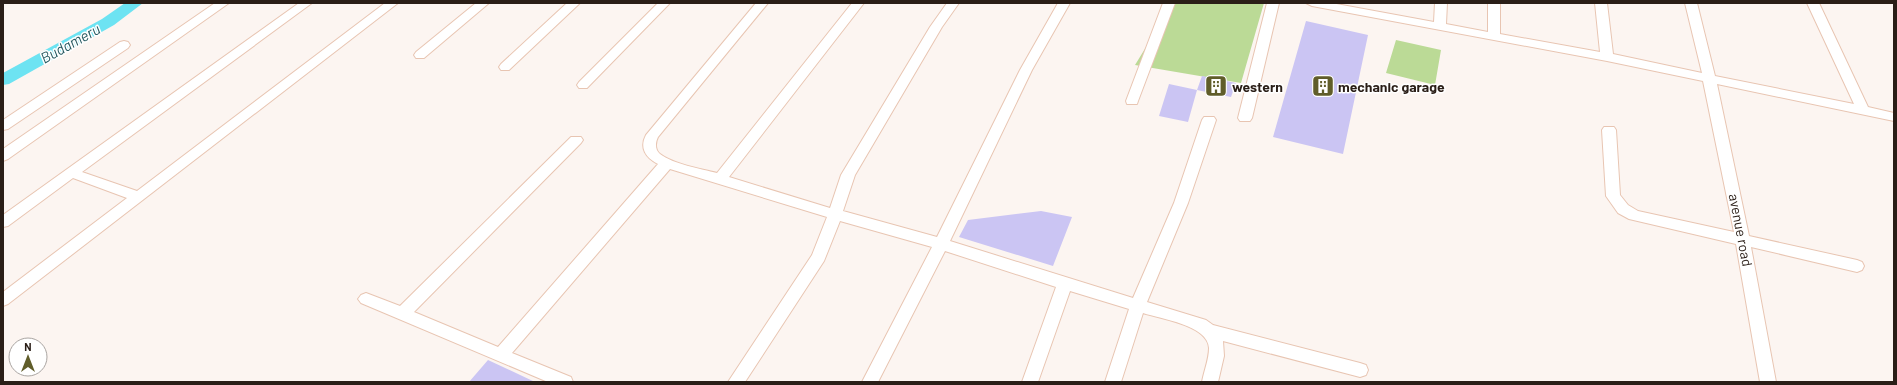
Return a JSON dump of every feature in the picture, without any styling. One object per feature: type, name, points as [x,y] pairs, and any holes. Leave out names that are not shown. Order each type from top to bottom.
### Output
[{"type":"street","points":[[3,156],[223,3]]},
{"type":"street","points":[[3,222],[306,3]]},
{"type":"street","points":[[3,300],[392,3]]},
{"type":"street","points":[[420,55],[483,3]]},
{"type":"street","points":[[505,67],[574,3]]},
{"type":"street","points":[[583,85],[664,3]]},
{"type":"street","points":[[762,3],[649,142],[651,152],[655,157],[667,163],[834,214],[941,244],[1065,284],[1186,319],[1200,324],[1211,331],[1360,370]]},
{"type":"street","points":[[720,179],[858,3]]},
{"type":"street","points":[[736,382],[819,257],[848,175],[936,27],[953,3]]},
{"type":"street","points":[[870,382],[941,244],[1026,70],[1064,3]]},
{"type":"street","points":[[1132,101],[1169,3]]},
{"type":"street","points":[[1245,118],[1273,3]]},
{"type":"street","points":[[1312,3],[1346,6],[1440,26],[1607,57],[1894,117]]},
{"type":"street","points":[[1440,26],[1441,3]]},
{"type":"street","points":[[1494,3],[1494,36]]},
{"type":"street","points":[[1601,3],[1607,57]]},
{"type":"street","name":"avenue road","points":[[1691,3],[1711,79],[1744,239],[1768,382]]},
{"type":"street","points":[[1813,3],[1862,111]]},
{"type":"street","points":[[3,126],[124,45]]},
{"type":"street","points":[[1113,382],[1138,305],[1181,203],[1209,120]]},
{"type":"street","points":[[1609,130],[1613,196],[1623,209],[1634,215],[1858,266]]},
{"type":"street","points":[[402,314],[576,140]]},
{"type":"street","points":[[501,355],[667,163]]},
{"type":"street","points":[[72,173],[138,196]]},
{"type":"street","points":[[1030,382],[1065,284]]},
{"type":"street","points":[[366,299],[565,382]]},
{"type":"street","points":[[1210,382],[1218,349],[1216,340],[1211,331]]},
{"type":"green space","points":[[1173,3],[1264,3],[1241,83],[1135,65]]},
{"type":"green space","points":[[1396,40],[1441,50],[1435,85],[1386,73]]},
{"type":"building","name":"mechanic garage","points":[[1306,21],[1368,35],[1343,154],[1273,137]]},
{"type":"building","name":"western","points":[[1202,76],[1236,83],[1231,97],[1197,90]]},
{"type":"building","points":[[1169,84],[1197,90],[1188,122],[1159,116]]},
{"type":"building","points":[[1041,211],[1072,217],[1053,266],[959,237],[968,220]]},
{"type":"building","points":[[488,360],[535,382],[469,382]]},
{"type":"waterway","name":"Budameru","points":[[3,80],[108,22],[135,3]]},
{"type":"place","name":"western","points":[[1216,86]]},
{"type":"place","name":"mechanic garage","points":[[1323,86]]}]
